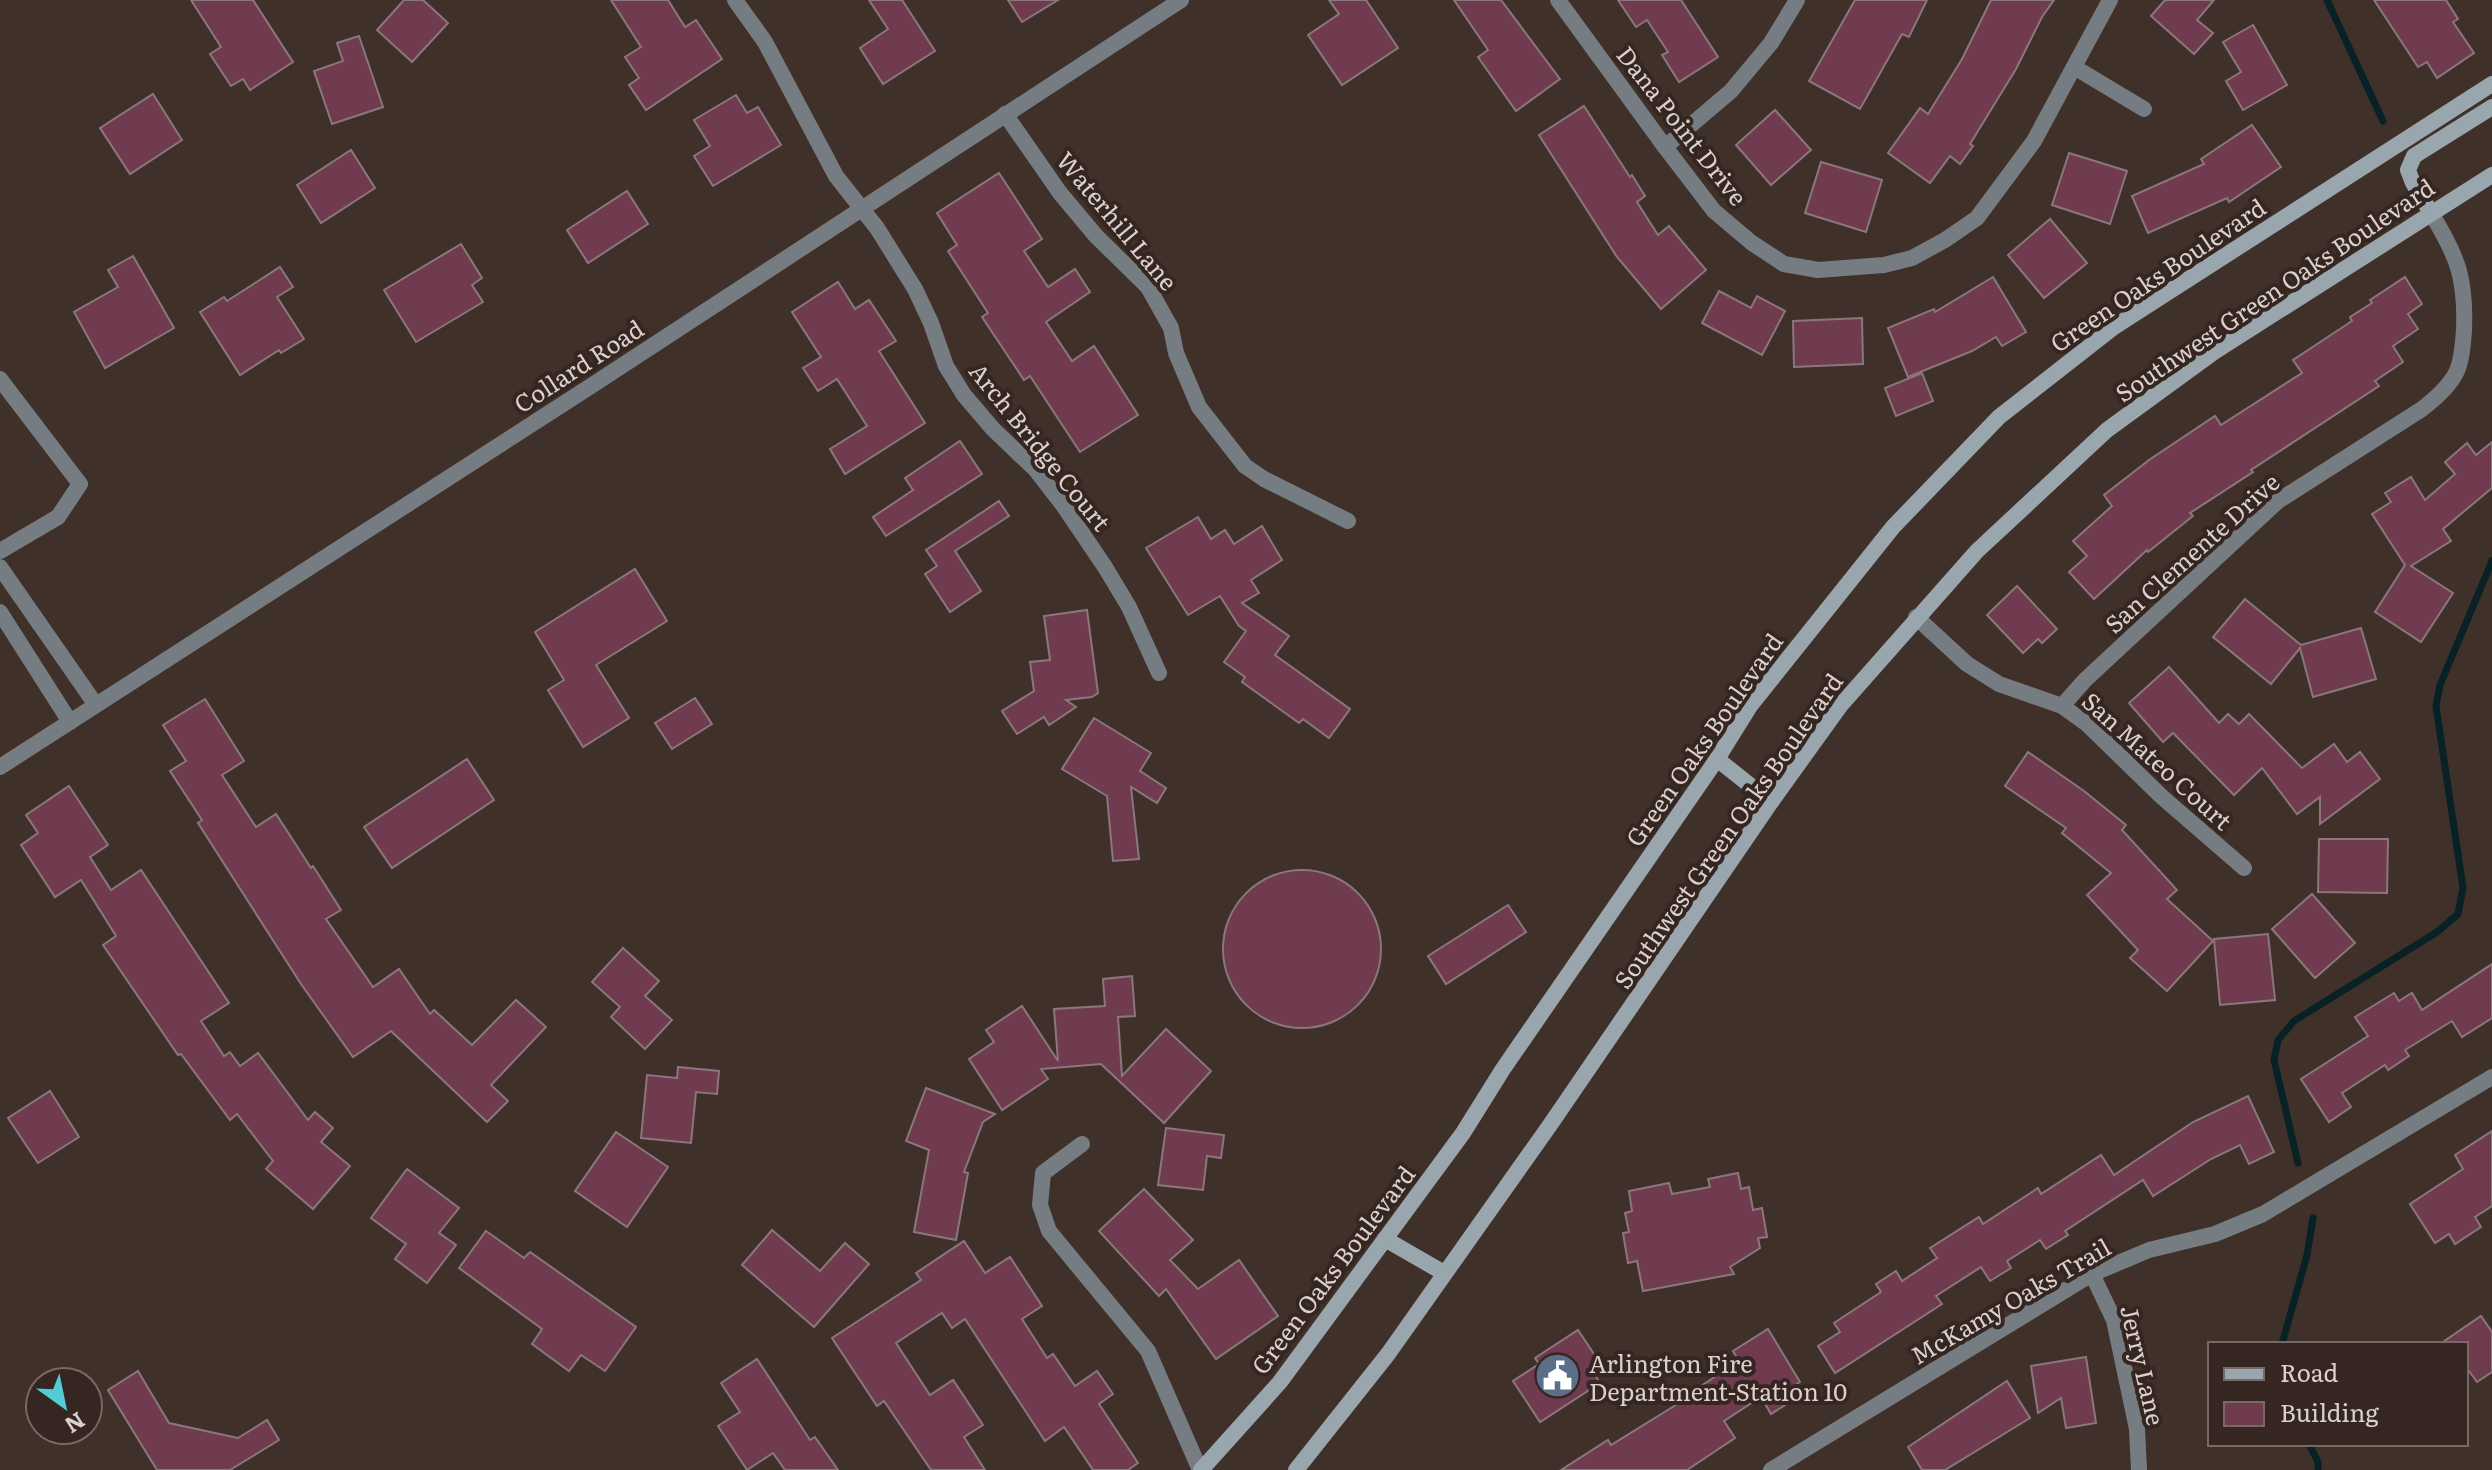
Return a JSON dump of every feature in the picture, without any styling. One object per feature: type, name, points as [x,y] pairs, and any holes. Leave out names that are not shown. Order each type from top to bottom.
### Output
[{"type":"main road","name":"Green Oaks Boulevard","points":[[1200,1470],[1280,1382],[1463,1133],[1503,1069],[1717,759],[1750,706],[1893,527],[1999,417],[2114,327],[2492,84]]},
{"type":"main road","points":[[2431,213],[2408,170],[2414,156],[2492,107]]},
{"type":"main road","name":"Southwest Green Oaks Boulevard","points":[[1296,1470],[1388,1354],[1840,706],[1916,617],[1977,551],[2107,430],[2214,352],[2492,175]]},
{"type":"main road","points":[[1717,759],[1771,802]]},
{"type":"main road","points":[[1385,1239],[1444,1273]]},
{"type":"street","name":"Arch Bridge Court","points":[[735,0],[765,42],[836,176],[877,228],[915,289],[946,366],[964,395],[993,429],[1036,470],[1063,505],[1129,607],[1159,673]]},
{"type":"street","name":"Collard Road","points":[[0,767],[1181,0]]},
{"type":"street","name":"Dana Point Drive","points":[[1558,0],[1714,211],[1752,243],[1784,264],[1818,270],[1884,265],[1912,258],[1977,218],[2034,141],[2110,0]]},
{"type":"street","points":[[1665,147],[1731,91],[1771,43],[1797,0]]},
{"type":"street","points":[[2074,67],[2144,109]]},
{"type":"street","name":"Waterhill Lane","points":[[1005,114],[1087,226],[1148,287],[1171,328],[1176,353],[1199,407],[1245,466],[1264,479],[1348,521]]},
{"type":"street","name":"San Clemente Drive","points":[[2062,706],[2085,680],[2278,501],[2422,409],[2440,394],[2457,372],[2463,343],[2465,305],[2462,277],[2451,244],[2431,213]]},
{"type":"street","points":[[0,379],[80,484],[58,517],[0,551]]},
{"type":"street","points":[[0,567],[96,705]]},
{"type":"street","points":[[0,612],[70,722]]},
{"type":"street","name":"San Mateo Court","points":[[1916,617],[1967,664],[1999,684],[2062,706],[2087,724],[2162,797],[2244,868]]},
{"type":"street","name":"McKamy Oaks Trail","points":[[1771,1470],[2092,1274],[2149,1250],[2215,1234],[2263,1214],[2492,1077]]},
{"type":"street","points":[[1082,1144],[1043,1173],[1040,1205],[1049,1231],[1148,1351],[1200,1470]]},
{"type":"street","name":"Jerry Lane","points":[[2092,1274],[2114,1320],[2137,1429],[2139,1470]]},
{"type":"building","points":[[191,0],[253,0],[293,62],[250,90],[243,79],[231,86],[210,54],[221,47]]},
{"type":"building","points":[[404,0],[423,0],[448,23],[412,62],[377,30]]},
{"type":"building","points":[[611,0],[668,0],[685,27],[696,20],[722,59],[646,110],[629,85],[639,78],[625,57],[641,47]]},
{"type":"building","points":[[869,0],[902,0],[935,51],[883,84],[860,48],[888,29]]},
{"type":"building","points":[[1008,0],[1058,0],[1022,22]]},
{"type":"building","points":[[1329,0],[1366,0],[1398,48],[1342,85],[1308,35],[1339,14]]},
{"type":"building","points":[[1454,0],[1501,0],[1560,79],[1516,111],[1478,57],[1488,50]]},
{"type":"building","points":[[1618,0],[1681,0],[1718,57],[1679,82],[1662,55],[1668,52],[1647,20],[1636,27]]},
{"type":"building","points":[[1855,0],[1927,0],[1909,37],[1902,34],[1860,109],[1809,81]]},
{"type":"building","points":[[1991,0],[2054,0],[1970,144],[1973,146],[1960,164],[1950,156],[1930,183],[1888,153],[1920,108],[1928,114],[1962,59]]},
{"type":"building","points":[[2165,0],[2214,0],[2197,20],[2213,33],[2194,54],[2151,16]]},
{"type":"building","points":[[2374,0],[2446,0],[2458,19],[2453,22],[2474,53],[2437,78],[2427,62],[2418,67]]},
{"type":"building","points":[[2253,25],[2287,85],[2243,110],[2226,81],[2241,72],[2223,42]]},
{"type":"building","points":[[359,36],[383,107],[332,124],[314,71],[343,61],[337,43]]},
{"type":"building","points":[[153,94],[182,140],[130,174],[100,128]]},
{"type":"building","points":[[736,95],[747,113],[758,107],[781,145],[713,186],[694,156],[710,146],[694,120]]},
{"type":"building","points":[[1584,106],[1645,196],[1637,202],[1658,235],[1669,226],[1706,270],[1661,309],[1617,257],[1539,135]]},
{"type":"building","points":[[1775,110],[1811,150],[1771,185],[1736,145]]},
{"type":"building","points":[[2252,125],[2281,167],[2229,202],[2227,198],[2148,233],[2132,196],[2204,164],[2201,159]]},
{"type":"building","points":[[351,150],[375,188],[321,223],[297,185]]},
{"type":"building","points":[[2069,153],[2127,171],[2110,224],[2052,205]]},
{"type":"building","points":[[1821,162],[1882,180],[1866,232],[1805,213]]},
{"type":"building","points":[[999,173],[1042,239],[1024,251],[1048,287],[1075,269],[1090,292],[1046,322],[1072,361],[1094,346],[1138,415],[1080,452],[1030,376],[1024,380],[982,317],[988,313],[948,251],[957,245],[937,213]]},
{"type":"building","points":[[627,191],[648,224],[588,263],[567,230]]},
{"type":"building","points":[[2050,219],[2087,263],[2044,298],[2008,255]]},
{"type":"building","points":[[461,244],[482,278],[472,285],[483,302],[416,342],[384,290]]},
{"type":"building","points":[[133,256],[174,328],[105,368],[74,312],[118,287],[108,270]]},
{"type":"building","points":[[280,267],[293,287],[277,297],[304,339],[281,353],[279,350],[240,375],[200,312],[224,297],[227,301]]},
{"type":"building","points":[[1993,277],[2026,332],[2002,346],[1996,337],[1972,351],[1908,377],[1888,328],[1934,309],[1935,312]]},
{"type":"building","points":[[2405,277],[2422,304],[2408,314],[2418,329],[2393,346],[2403,362],[2375,381],[2379,386],[2190,513],[2193,516],[2147,550],[2094,599],[2069,572],[2087,556],[2073,541],[2112,506],[2104,495],[2149,460],[2215,416],[2221,425],[2302,373],[2293,360],[2352,321],[2350,317],[2372,303],[2370,300]]},
{"type":"building","points":[[838,282],[855,309],[869,300],[896,341],[879,351],[925,423],[845,474],[830,449],[867,426],[837,379],[818,391],[803,368],[821,357],[792,312]]},
{"type":"building","points":[[1719,291],[1751,308],[1757,296],[1785,311],[1762,355],[1702,323]]},
{"type":"building","points":[[1862,318],[1863,364],[1794,367],[1793,321]]},
{"type":"building","points":[[1922,373],[1933,401],[1896,416],[1885,388]]},
{"type":"building","points":[[960,441],[982,474],[886,536],[873,517],[913,490],[905,478]]},
{"type":"building","points":[[2492,442],[2492,488],[2443,529],[2451,541],[2411,566],[2453,593],[2421,642],[2375,612],[2405,565],[2372,514],[2391,502],[2385,493],[2411,477],[2425,500],[2455,474],[2445,462],[2467,443],[2476,455]]},
{"type":"building","points":[[999,501],[1009,516],[955,551],[981,591],[950,612],[925,574],[937,566],[926,550]]},
{"type":"building","points":[[1198,517],[1211,539],[1225,530],[1234,544],[1262,526],[1282,560],[1251,580],[1259,593],[1242,603],[1289,636],[1275,655],[1350,709],[1329,738],[1303,719],[1299,723],[1242,682],[1245,677],[1224,662],[1246,631],[1239,626],[1220,596],[1188,615],[1146,548]]},
{"type":"building","points":[[635,569],[667,621],[596,665],[629,718],[583,747],[548,690],[564,680],[535,632]]},
{"type":"building","points":[[2017,586],[2057,629],[2042,643],[2038,639],[2023,653],[1987,615]]},
{"type":"building","points":[[2245,599],[2301,645],[2361,628],[2376,679],[2313,697],[2300,648],[2271,684],[2213,637]]},
{"type":"building","points":[[1087,610],[1098,693],[1092,697],[1066,700],[1076,707],[1049,725],[1044,717],[1017,734],[1002,711],[1034,691],[1030,662],[1050,660],[1044,616]]},
{"type":"building","points":[[2169,667],[2219,723],[2228,714],[2239,724],[2249,714],[2302,768],[2334,744],[2347,762],[2360,752],[2380,779],[2320,824],[2320,797],[2297,814],[2262,768],[2234,795],[2173,733],[2163,742],[2129,703]]},
{"type":"building","points":[[695,698],[712,724],[672,749],[655,723]]},
{"type":"building","points":[[205,699],[244,761],[222,775],[256,827],[276,814],[341,910],[326,919],[373,987],[399,969],[430,1014],[434,1010],[472,1045],[516,1000],[546,1027],[491,1085],[508,1101],[487,1122],[391,1031],[353,1057],[301,984],[198,823],[202,820],[170,771],[186,761],[163,725]]},
{"type":"building","points":[[1094,718],[1151,753],[1140,771],[1166,788],[1157,803],[1131,787],[1139,859],[1113,861],[1107,796],[1062,769]]},
{"type":"building","points":[[2028,752],[2126,825],[2122,830],[2177,890],[2167,899],[2213,941],[2167,991],[2130,958],[2138,950],[2087,895],[2111,873],[2062,833],[2066,828],[2005,786]]},
{"type":"building","points":[[467,759],[494,800],[392,868],[364,827]]},
{"type":"building","points":[[69,786],[108,845],[90,857],[111,890],[141,870],[229,1003],[201,1021],[224,1056],[230,1052],[240,1066],[258,1053],[308,1120],[315,1112],[333,1128],[321,1142],[350,1166],[313,1209],[266,1169],[273,1161],[237,1114],[230,1120],[181,1054],[178,1055],[103,945],[116,936],[81,880],[55,897],[21,845],[38,833],[26,815]]},
{"type":"building","points":[[2319,839],[2388,839],[2387,893],[2318,892]]},
{"type":"building","points":[[1302,870],[1332,876],[1358,893],[1375,919],[1381,949],[1375,979],[1358,1005],[1332,1022],[1302,1028],[1272,1022],[1246,1005],[1229,979],[1223,949],[1229,919],[1246,893],[1272,876]]},
{"type":"building","points":[[2312,894],[2355,943],[2315,978],[2272,929]]},
{"type":"building","points":[[1508,905],[1526,932],[1446,984],[1428,956]]},
{"type":"building","points":[[2268,934],[2275,1000],[2220,1005],[2214,939]]},
{"type":"building","points":[[623,948],[659,981],[645,996],[672,1020],[645,1049],[611,1017],[620,1007],[592,982]]},
{"type":"building","points":[[2492,964],[2492,1018],[2462,1037],[2452,1021],[2405,1050],[2409,1056],[2388,1070],[2385,1065],[2342,1093],[2351,1107],[2329,1122],[2301,1079],[2368,1036],[2355,1017],[2394,993],[2399,1001],[2412,993],[2422,1010]]},
{"type":"building","points":[[1132,976],[1135,1016],[1118,1017],[1122,1076],[1166,1029],[1211,1071],[1164,1123],[1101,1064],[1041,1069],[1048,1079],[1002,1110],[969,1059],[994,1042],[986,1030],[1022,1006],[1058,1061],[1054,1009],[1105,1006],[1103,979]]},
{"type":"building","points":[[678,1067],[719,1071],[717,1094],[696,1092],[691,1143],[641,1138],[647,1075],[677,1078]]},
{"type":"building","points":[[926,1088],[995,1114],[983,1122],[964,1172],[968,1173],[956,1240],[914,1232],[929,1150],[906,1141]]},
{"type":"building","points":[[50,1091],[79,1137],[38,1163],[8,1118]]},
{"type":"building","points":[[2248,1096],[2274,1152],[2249,1164],[2240,1145],[2211,1159],[2153,1196],[2143,1180],[2065,1231],[2068,1235],[2046,1249],[2040,1240],[2007,1261],[2011,1268],[1990,1281],[1981,1267],[1936,1296],[1942,1304],[1835,1373],[1818,1346],[1840,1332],[1834,1323],[1881,1292],[1876,1284],[1896,1271],[1902,1281],[1937,1258],[1930,1248],[1979,1217],[1983,1224],[2038,1188],[2041,1194],[2101,1155],[2114,1175],[2193,1122]]},
{"type":"building","points":[[1166,1128],[1224,1135],[1221,1158],[1207,1156],[1203,1190],[1158,1185]]},
{"type":"building","points":[[2492,1131],[2492,1206],[2475,1217],[2481,1227],[2455,1244],[2449,1234],[2435,1243],[2410,1204],[2463,1169],[2455,1155]]},
{"type":"building","points":[[616,1132],[668,1167],[627,1227],[575,1191]]},
{"type":"building","points":[[407,1169],[459,1208],[439,1233],[456,1245],[427,1283],[395,1259],[406,1244],[371,1218]]},
{"type":"building","points":[[1738,1173],[1741,1189],[1749,1187],[1753,1210],[1762,1208],[1767,1237],[1758,1238],[1760,1248],[1730,1267],[1734,1274],[1643,1291],[1637,1261],[1628,1263],[1623,1233],[1629,1232],[1625,1213],[1632,1211],[1629,1191],[1669,1183],[1672,1194],[1710,1187],[1708,1179]]},
{"type":"building","points":[[1144,1189],[1193,1240],[1170,1260],[1198,1289],[1239,1260],[1278,1316],[1216,1359],[1166,1289],[1159,1296],[1099,1231]]},
{"type":"building","points":[[772,1230],[820,1271],[845,1243],[869,1264],[814,1327],[742,1265]]},
{"type":"building","points":[[486,1231],[524,1258],[530,1252],[636,1327],[605,1371],[581,1355],[569,1371],[532,1344],[542,1329],[459,1268]]},
{"type":"building","points":[[964,1241],[985,1273],[1010,1257],[1042,1306],[1022,1319],[1047,1358],[1053,1354],[1075,1386],[1097,1371],[1113,1394],[1099,1404],[1138,1463],[1128,1470],[1093,1470],[1064,1427],[1045,1441],[965,1319],[952,1328],[942,1313],[896,1343],[930,1395],[953,1380],[983,1425],[964,1437],[985,1470],[931,1470],[884,1401],[877,1406],[832,1338],[921,1280],[916,1273]]},
{"type":"building","points":[[2481,1316],[2492,1332],[2492,1372],[2477,1382],[2468,1370],[2468,1342],[2443,1342]]},
{"type":"building","points":[[1768,1329],[1800,1382],[1790,1388],[1796,1398],[1771,1414],[1761,1397],[1724,1421],[1735,1438],[1687,1470],[1561,1470],[1608,1440],[1611,1445],[1679,1403],[1739,1361],[1733,1351]]},
{"type":"building","name":"Arlington Fire Department-Station 10","points":[[1578,1330],[1602,1366],[1593,1372],[1600,1383],[1540,1422],[1513,1381],[1539,1364],[1535,1358]]},
{"type":"building","points":[[2086,1357],[2096,1423],[2066,1428],[2061,1398],[2038,1413],[2031,1366]]},
{"type":"building","points":[[757,1359],[810,1440],[815,1437],[838,1470],[785,1470],[773,1453],[747,1470],[718,1426],[740,1412],[721,1383]]},
{"type":"building","points":[[138,1371],[169,1423],[238,1438],[267,1420],[279,1440],[230,1470],[157,1470],[108,1390]]},
{"type":"building","points":[[2007,1381],[2030,1418],[1945,1470],[1922,1470],[1908,1447]]},
{"type":"waterway","points":[[2327,0],[2383,121]]},
{"type":"waterway","points":[[2298,1163],[2274,1060],[2278,1040],[2294,1021],[2437,932],[2458,914],[2463,888],[2436,706],[2440,685],[2492,561]]},
{"type":"waterway","points":[[2283,1342],[2307,1255],[2313,1218]]},
{"type":"waterway","points":[[2310,1446],[2318,1462],[2318,1470]]},
{"type":"place","name":"Arlington Fire Department-Station 10","points":[[1558,1376]]}]
